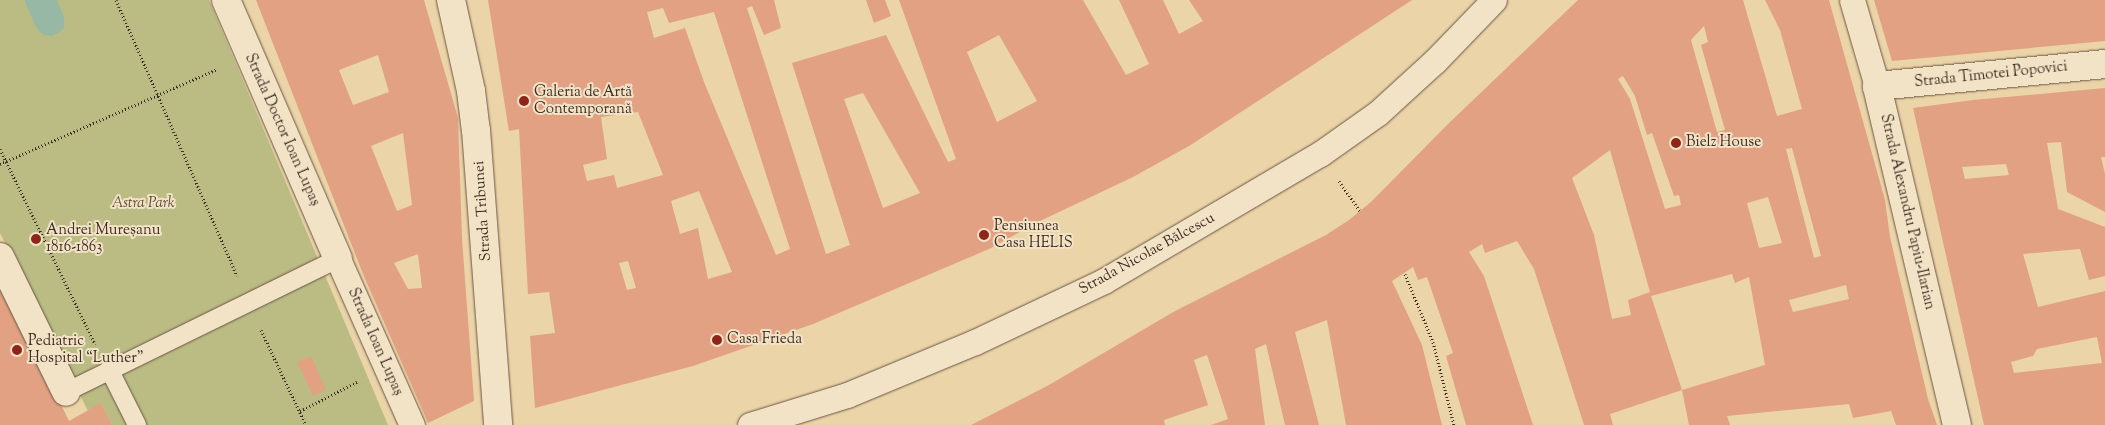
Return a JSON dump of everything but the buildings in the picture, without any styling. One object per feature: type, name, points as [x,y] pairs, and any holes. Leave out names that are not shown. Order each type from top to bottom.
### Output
[{"type":"street","name":"Strada Doctor Ioan Lupaș","points":[[226,0],[338,259]]},
{"type":"street","name":"Strada Tribunei","points":[[451,0],[471,91],[476,130],[498,425]]},
{"type":"street","name":"Strada Nicolae Bălcescu","points":[[750,425],[847,395],[975,342],[1104,281],[1320,154],[1378,113],[1435,61],[1494,0]]},
{"type":"street","name":"Strada Alexandru Papiu-Ilarian","points":[[1852,0],[1877,86],[1957,425]]},
{"type":"street","name":"Strada Timotei Popovici","points":[[1877,86],[2105,64]]},
{"type":"street","points":[[0,257],[66,392]]},
{"type":"street","name":"Strada Ioan Lupaș","points":[[338,259],[412,425]]},
{"type":"lane","points":[[66,392],[338,259]]},
{"type":"lane","points":[[109,370],[137,425]]},
{"type":"path","points":[[116,0],[249,303],[306,425]]},
{"type":"path","points":[[0,164],[249,55]]},
{"type":"path","points":[[0,149],[109,370]]},
{"type":"path","points":[[1405,274],[1433,342],[1454,425]]},
{"type":"path","points":[[300,411],[387,368]]},
{"type":"green space","name":"Astra Park","points":[[0,0],[209,0],[388,425],[112,425],[101,404],[88,411],[0,233]]},
{"type":"shaded area","points":[[24,0],[57,0],[64,17],[64,27],[61,31],[52,36],[42,34],[36,27]]},
{"type":"place","name":"Galeria de Artă Contemporană","points":[[524,101]]},
{"type":"place","name":"Bielz House","points":[[1676,143]]},
{"type":"place","name":"Pensiunea Casa HELIS","points":[[984,235]]},
{"type":"place","name":"Andrei Mureșanu 1816-1863","points":[[36,239]]},
{"type":"place","name":"Casa Frieda","points":[[717,340]]},
{"type":"place","name":"Pediatric Hospital “Luther”","points":[[17,350]]}]
